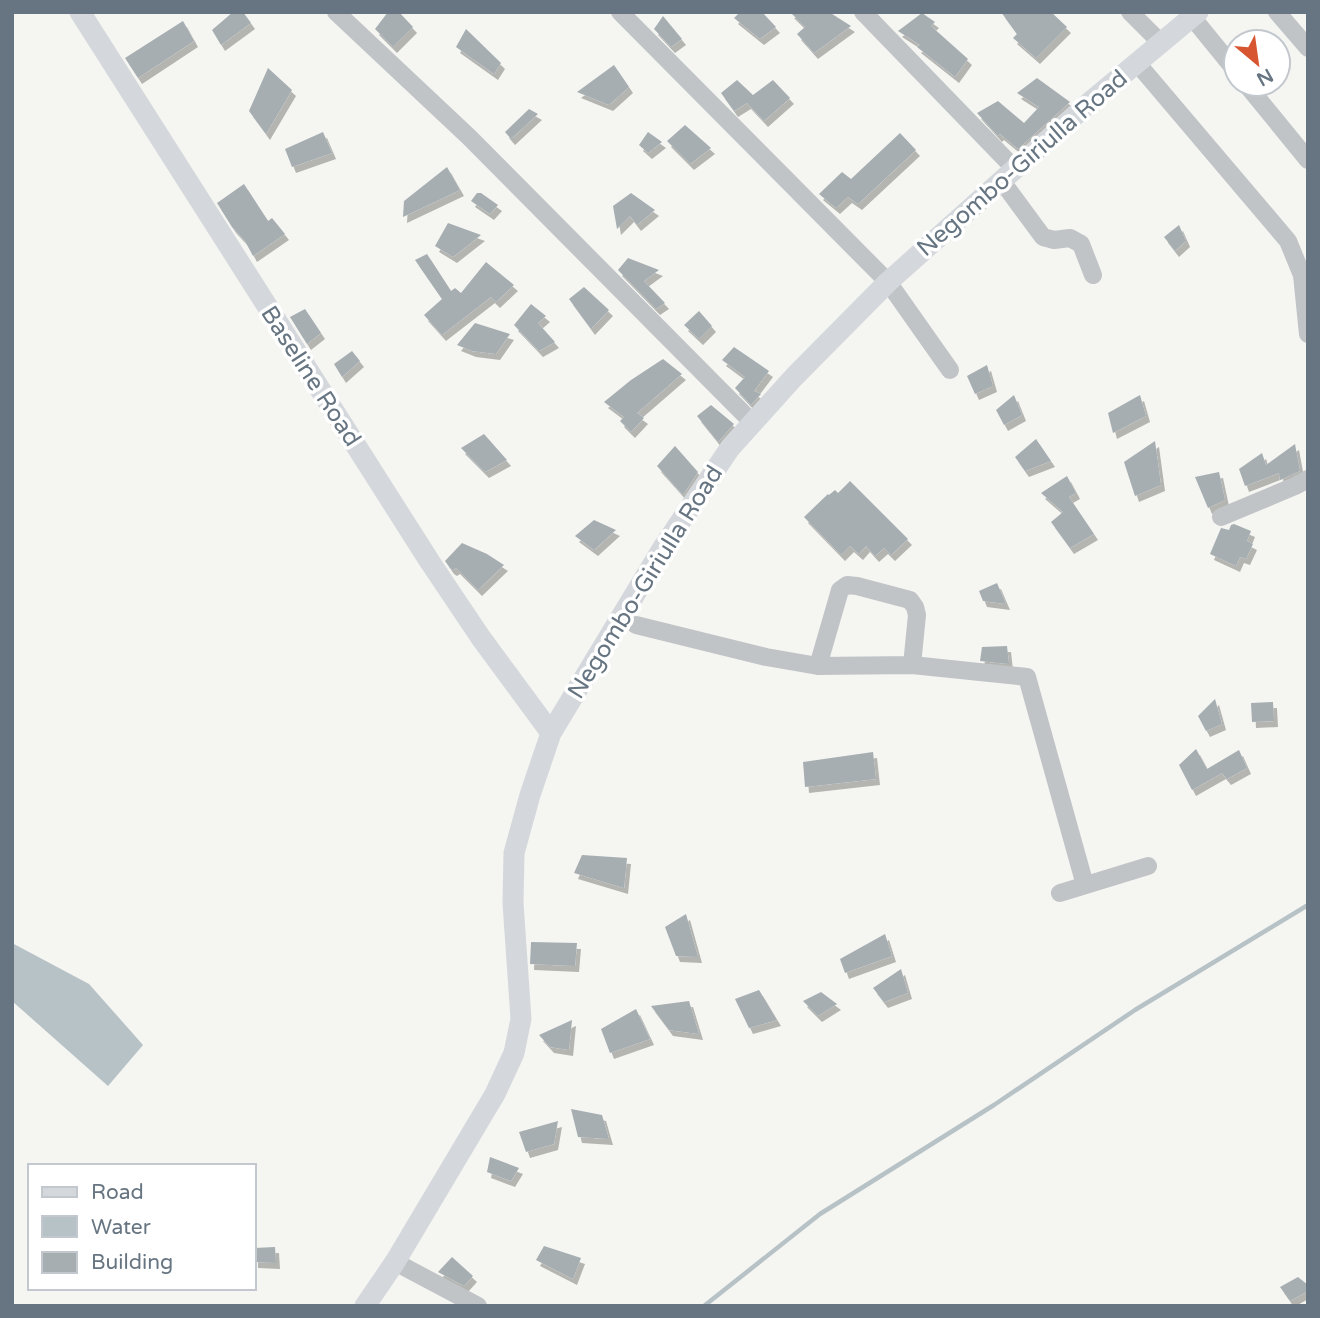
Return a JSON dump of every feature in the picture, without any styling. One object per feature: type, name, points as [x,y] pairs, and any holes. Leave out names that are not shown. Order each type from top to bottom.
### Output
[{"type":"main road","name":"Baseline Road","points":[[80,12],[430,562],[481,638],[551,733]]},
{"type":"main road","name":"Negombo-Giriulla Road","points":[[365,1306],[395,1262],[495,1094],[514,1053],[521,1019],[513,903],[514,853],[530,795],[551,733],[664,546],[730,448],[752,422],[888,282],[1008,174],[1195,15]]},
{"type":"street","points":[[335,12],[469,138],[752,422]]},
{"type":"street","points":[[620,12],[888,282],[950,370]]},
{"type":"street","points":[[863,12],[1008,174],[1043,237],[1054,240],[1070,239],[1081,244],[1093,275]]},
{"type":"street","points":[[1130,12],[1161,43]]},
{"type":"street","points":[[1277,12],[1308,48]]},
{"type":"street","points":[[1195,15],[1222,52]]},
{"type":"street","points":[[1137,63],[1288,241],[1301,275],[1308,334]]},
{"type":"street","points":[[1257,98],[1308,160]]},
{"type":"street","points":[[1221,517],[1308,478]]},
{"type":"street","points":[[818,666],[840,590],[847,585],[910,600],[917,615],[912,665]]},
{"type":"street","points":[[636,625],[766,657],[818,666],[912,665],[1027,677],[1085,886]]},
{"type":"street","points":[[1060,893],[1148,866]]},
{"type":"street","points":[[395,1262],[478,1306]]},
{"type":"water","points":[[12,943],[89,984],[143,1045],[108,1086],[12,1001]]},
{"type":"building","points":[[233,12],[243,12],[251,23],[221,45],[212,30]]},
{"type":"building","points":[[388,12],[399,12],[413,27],[393,47],[375,29]]},
{"type":"building","points":[[740,12],[762,12],[776,27],[760,39],[734,18]]},
{"type":"building","points":[[790,12],[829,12],[851,26],[814,53],[797,34],[805,27]]},
{"type":"building","points":[[1001,12],[1051,12],[1067,27],[1036,58],[1013,38],[1017,34]]},
{"type":"building","points":[[922,13],[935,22],[931,26],[968,59],[955,77],[917,47],[920,45],[898,31]]},
{"type":"building","points":[[663,16],[682,39],[671,47],[654,29]]},
{"type":"building","points":[[183,21],[194,41],[138,78],[125,58]]},
{"type":"building","points":[[466,29],[501,63],[494,74],[456,47]]},
{"type":"building","points":[[614,65],[629,87],[609,105],[577,92]]},
{"type":"building","points":[[268,68],[292,90],[266,134],[249,111]]},
{"type":"building","points":[[1037,78],[1070,102],[1018,149],[1000,134],[998,136],[977,113],[998,101],[1024,123],[1039,107],[1017,93]]},
{"type":"building","points":[[737,80],[753,95],[773,80],[790,98],[764,121],[747,103],[734,111],[721,93]]},
{"type":"building","points":[[529,109],[538,114],[511,139],[505,132]]},
{"type":"building","points":[[685,125],[711,148],[690,164],[667,141]]},
{"type":"building","points":[[323,132],[332,153],[292,167],[285,149]]},
{"type":"building","points":[[648,132],[662,142],[648,153],[639,145]]},
{"type":"building","points":[[900,133],[916,150],[858,204],[848,197],[836,208],[819,194],[842,172],[851,179]]},
{"type":"building","points":[[447,167],[460,190],[403,217],[404,201]]},
{"type":"building","points":[[244,184],[268,221],[272,218],[285,234],[253,256],[217,203]]},
{"type":"building","points":[[477,193],[498,205],[490,214],[471,201]]},
{"type":"building","points":[[631,193],[655,210],[637,225],[630,216],[617,229],[613,206]]},
{"type":"building","points":[[448,223],[481,235],[453,257],[435,246]]},
{"type":"building","points":[[1179,225],[1186,241],[1175,251],[1164,237]]},
{"type":"building","points":[[427,254],[451,291],[455,288],[461,293],[486,262],[514,285],[496,302],[491,297],[442,335],[424,315],[442,299],[415,260]]},
{"type":"building","points":[[628,258],[659,270],[644,281],[665,303],[656,309],[618,270]]},
{"type":"building","points":[[584,287],[609,310],[591,329],[569,299]]},
{"type":"building","points":[[531,304],[546,316],[538,323],[555,342],[539,351],[514,325]]},
{"type":"building","points":[[305,309],[321,333],[307,344],[290,317]]},
{"type":"building","points":[[699,311],[712,326],[699,339],[684,325]]},
{"type":"building","points":[[475,323],[510,334],[496,354],[472,351],[457,345]]},
{"type":"building","points":[[734,347],[769,371],[754,391],[761,394],[751,405],[735,388],[745,377],[722,360]]},
{"type":"building","points":[[352,351],[360,361],[342,377],[334,364]]},
{"type":"building","points":[[663,359],[682,374],[637,413],[644,418],[631,432],[620,421],[624,417],[604,402]]},
{"type":"building","points":[[987,365],[993,386],[975,394],[967,376]]},
{"type":"building","points":[[1014,395],[1022,415],[1004,425],[996,410]]},
{"type":"building","points":[[1140,395],[1146,416],[1113,433],[1108,413]]},
{"type":"building","points":[[711,405],[734,424],[718,442],[697,416]]},
{"type":"building","points":[[484,434],[507,460],[485,472],[461,448]]},
{"type":"building","points":[[1036,439],[1051,461],[1025,471],[1015,457]]},
{"type":"building","points":[[1155,441],[1161,485],[1135,496],[1124,462]]},
{"type":"building","points":[[1295,444],[1300,471],[1280,480],[1279,473],[1245,486],[1239,469],[1262,453],[1266,465]]},
{"type":"building","points":[[675,446],[698,472],[683,495],[657,466]]},
{"type":"building","points":[[1219,472],[1225,500],[1208,508],[1195,477]]},
{"type":"building","points":[[1067,476],[1076,493],[1069,497],[1094,534],[1070,548],[1051,522],[1063,512],[1041,493]]},
{"type":"building","points":[[850,481],[908,539],[891,555],[884,548],[875,556],[866,546],[859,554],[850,546],[841,555],[804,517],[828,494],[835,490],[838,493]]},
{"type":"building","points":[[594,520],[616,530],[594,550],[575,536]]},
{"type":"building","points":[[1234,524],[1251,531],[1247,541],[1253,544],[1246,559],[1240,557],[1236,566],[1210,554],[1221,528],[1229,530]]},
{"type":"building","points":[[462,543],[504,565],[478,590],[445,561]]},
{"type":"building","points":[[997,583],[1006,604],[983,601],[979,591]]},
{"type":"building","points":[[1007,646],[1009,664],[980,661],[982,647]]},
{"type":"building","points":[[1215,699],[1222,724],[1206,731],[1198,716]]},
{"type":"building","points":[[1273,702],[1274,721],[1252,722],[1251,703]]},
{"type":"building","points":[[1196,749],[1207,769],[1239,750],[1247,768],[1227,779],[1222,773],[1192,790],[1179,765]]},
{"type":"building","points":[[873,752],[876,779],[805,787],[803,762]]},
{"type":"building","points":[[582,855],[627,858],[624,888],[574,873]]},
{"type":"building","points":[[686,914],[698,957],[676,956],[665,927]]},
{"type":"building","points":[[885,934],[892,956],[845,973],[840,959]]},
{"type":"building","points":[[531,942],[577,943],[575,966],[530,964]]},
{"type":"building","points":[[901,969],[908,993],[884,1002],[873,988]]},
{"type":"building","points":[[759,990],[777,1020],[749,1028],[735,999]]},
{"type":"building","points":[[821,992],[837,1004],[818,1016],[803,1001]]},
{"type":"building","points":[[689,1001],[699,1034],[669,1030],[651,1006]]},
{"type":"building","points":[[636,1009],[650,1039],[610,1053],[601,1029]]},
{"type":"building","points":[[572,1020],[569,1050],[550,1047],[539,1035]]},
{"type":"building","points":[[571,1109],[602,1115],[609,1139],[578,1137]]},
{"type":"building","points":[[558,1121],[554,1144],[526,1152],[519,1132]]},
{"type":"building","points":[[490,1157],[519,1168],[511,1181],[487,1172]]},
{"type":"building","points":[[544,1246],[581,1258],[573,1279],[536,1260]]},
{"type":"building","points":[[275,1247],[276,1263],[256,1262],[256,1248]]},
{"type":"building","points":[[452,1257],[473,1276],[464,1286],[438,1272]]},
{"type":"building","points":[[1298,1277],[1308,1285],[1308,1291],[1290,1301],[1280,1287]]},
{"type":"waterway","points":[[704,1306],[820,1214],[994,1105],[1135,1010],[1308,905]]}]
